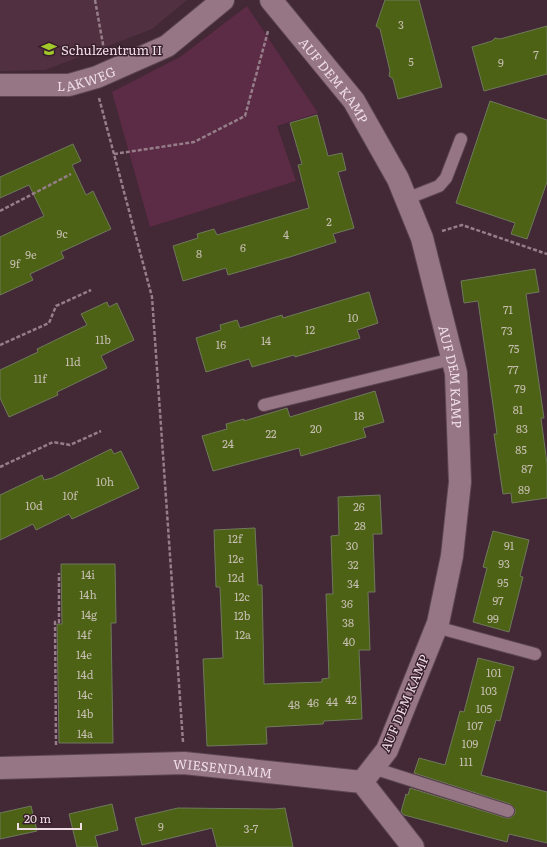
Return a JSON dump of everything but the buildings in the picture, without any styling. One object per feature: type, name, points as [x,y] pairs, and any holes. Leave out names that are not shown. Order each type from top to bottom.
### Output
[{"type":"street","name":"LAKWEG","points":[[0,85],[69,85],[102,74],[167,46],[223,0]]},
{"type":"street","name":"AUF DEM KAMP","points":[[273,2],[354,101],[398,179],[422,238],[456,373],[460,482],[452,556],[436,626],[387,750],[368,775]]},
{"type":"street","name":"WIESENDAMM","points":[[0,768],[184,763],[368,775]]},
{"type":"street","points":[[368,775],[413,847]]},
{"type":"lane","points":[[406,199],[439,186],[446,178],[461,138]]},
{"type":"lane","points":[[264,404],[452,358]]},
{"type":"lane","points":[[436,626],[535,654]]},
{"type":"lane","points":[[368,775],[508,811]]},
{"type":"path","points":[[95,0],[102,74],[100,106],[152,297],[184,763]]},
{"type":"path","points":[[114,154],[194,142],[245,116],[273,2]]},
{"type":"path","points":[[0,211],[71,174]]},
{"type":"path","points":[[422,238],[462,225],[547,254]]},
{"type":"path","points":[[0,345],[49,322],[56,306],[90,290]]},
{"type":"path","points":[[0,467],[53,442],[70,444],[101,431]]},
{"type":"path","points":[[57,767],[55,622],[59,622],[59,573]]},
{"type":"shaded area","name":"Schulzentrum II","points":[[0,0],[187,0],[152,29],[45,70],[0,71]]},
{"type":"shaded area","points":[[247,6],[318,113],[277,126],[296,181],[150,227],[112,92],[180,57]]},
{"type":"place","name":"Schulzentrum II","points":[[49,49]]}]
